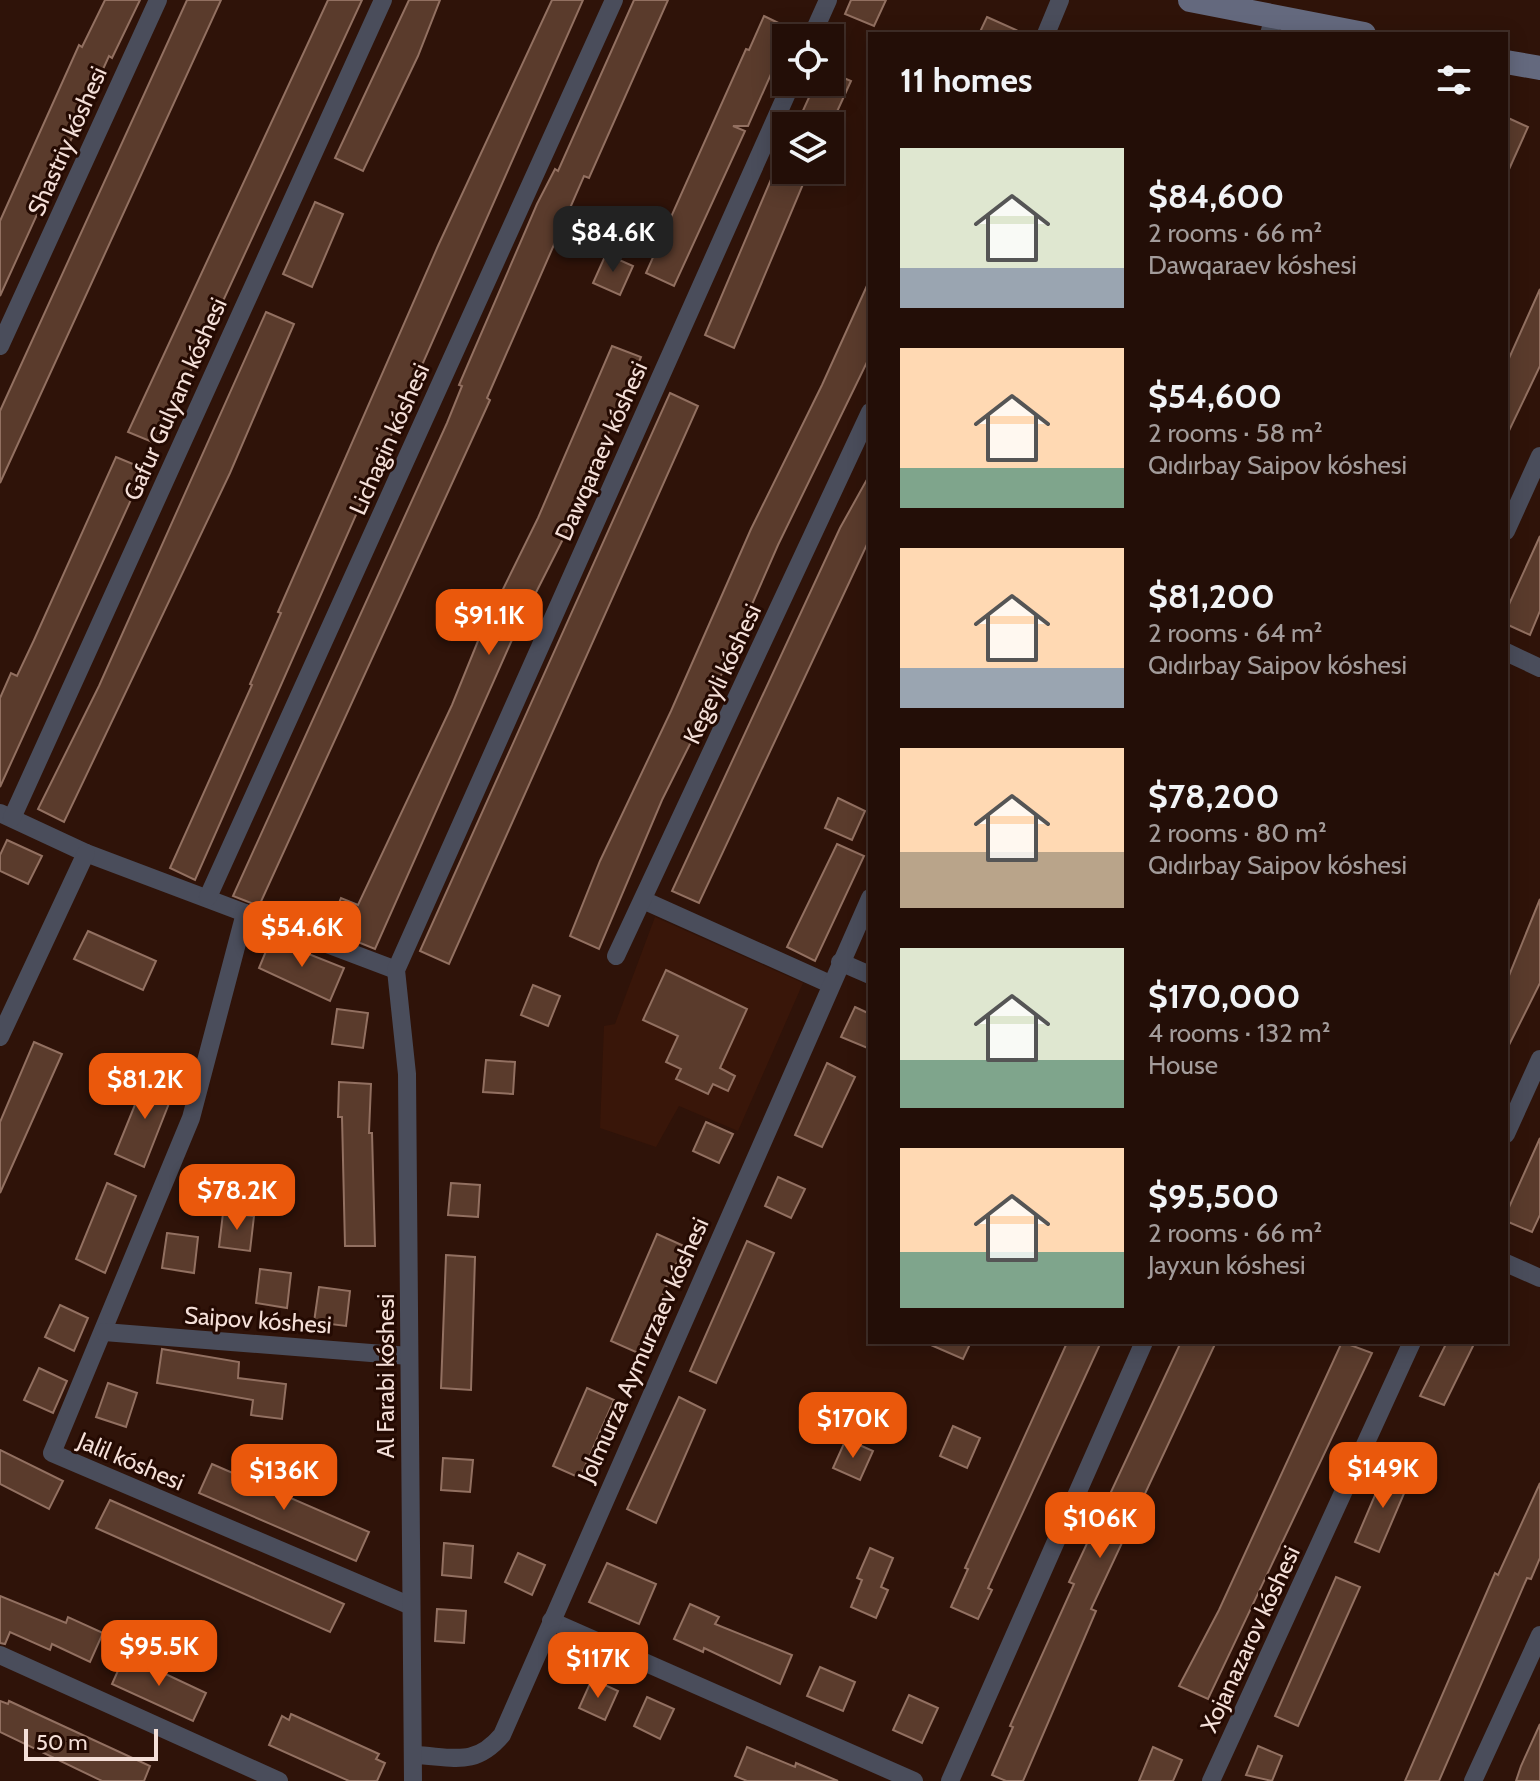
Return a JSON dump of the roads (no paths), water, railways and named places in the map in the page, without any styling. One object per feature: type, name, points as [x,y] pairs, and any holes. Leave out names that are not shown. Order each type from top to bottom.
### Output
[{"type":"street","name":"Shastriy kóshesi","points":[[0,346],[158,0]]},
{"type":"street","name":"Gafur Gulyam kóshesi","points":[[6,816],[383,0]]},
{"type":"street","name":"Lichagin kóshesi","points":[[208,897],[614,0]]},
{"type":"street","points":[[817,24],[828,0]]},
{"type":"street","points":[[1047,32],[1060,0]]},
{"type":"street","points":[[1190,0],[1272,25],[1344,32]]},
{"type":"street","points":[[1508,62],[1540,68]]},
{"type":"street","name":"Dawqaraev kóshesi","points":[[396,970],[786,96]]},
{"type":"street","name":"Kegeyli kóshesi","points":[[616,956],[868,416]]},
{"type":"street","points":[[1508,527],[1540,456]]},
{"type":"street","points":[[1508,653],[1540,668]]},
{"type":"street","points":[[6,816],[86,853],[396,970]]},
{"type":"street","points":[[0,1037],[8,998],[86,853]]},
{"type":"street","points":[[643,900],[830,984]]},
{"type":"street","name":"Jolmurza Aymurzaev kóshesi","points":[[415,1755],[466,1757],[487,1753],[502,1735],[868,902]]},
{"type":"street","points":[[104,1332],[191,1118],[245,913]]},
{"type":"street","points":[[840,962],[868,974]]},
{"type":"street","name":"Al Farabi kóshesi","points":[[396,970],[407,1074],[413,1781]]},
{"type":"street","points":[[1508,1130],[1540,1059]]},
{"type":"street","points":[[1508,1264],[1540,1278]]},
{"type":"street","name":"Saipov kóshesi","points":[[104,1332],[409,1356]]},
{"type":"street","name":"Jalil kóshesi","points":[[104,1332],[52,1453],[411,1606]]},
{"type":"street","points":[[950,1781],[1143,1344]]},
{"type":"street","name":"Xojanazarov kóshesi","points":[[1211,1781],[1411,1344]]},
{"type":"street","points":[[551,1621],[914,1781]]},
{"type":"street","points":[[1473,1781],[1540,1635]]},
{"type":"street","points":[[0,1655],[279,1781]]}]
